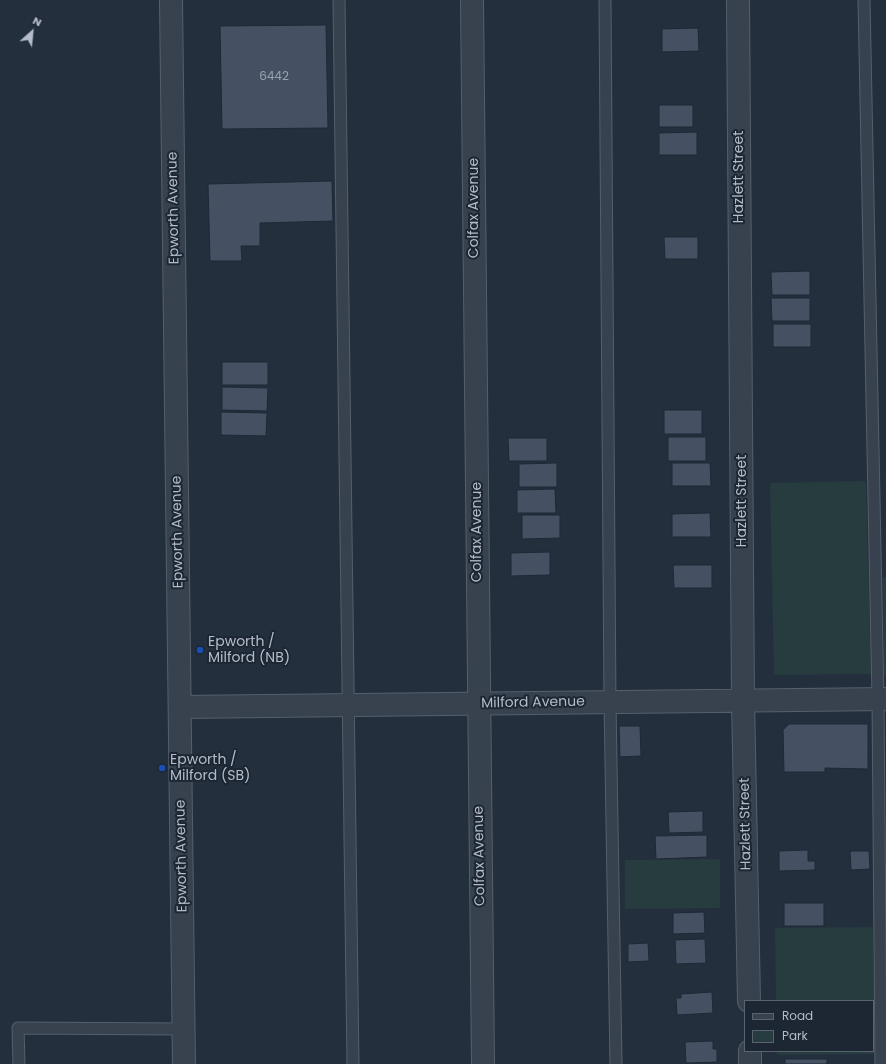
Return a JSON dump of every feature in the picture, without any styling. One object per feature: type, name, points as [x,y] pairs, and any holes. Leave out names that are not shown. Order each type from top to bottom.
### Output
[{"type":"street","name":"Epworth Avenue","points":[[171,0],[184,1064]]},
{"type":"street","name":"Colfax Avenue","points":[[472,0],[478,704],[483,1064]]},
{"type":"street","name":"Hazlett Street","points":[[738,0],[744,700],[749,1000]]},
{"type":"street","name":"Milford Avenue","points":[[180,707],[882,699]]},
{"type":"street","points":[[750,1052],[750,1064]]},
{"type":"lane","points":[[339,0],[353,1064]]},
{"type":"lane","points":[[605,0],[610,702],[616,1064]]},
{"type":"lane","points":[[864,0],[882,699],[881,1064]]},
{"type":"lane","points":[[19,1064],[18,1028],[184,1029]]},
{"type":"green space","points":[[866,481],[871,674],[774,675],[770,483]]},
{"type":"green space","points":[[883,577],[886,577],[886,675],[884,675]]},
{"type":"green space","points":[[720,859],[720,908],[625,909],[625,860]]},
{"type":"green space","points":[[873,927],[875,1054],[777,1055],[777,1052],[874,1052],[874,1000],[776,1000],[775,928]]},
{"type":"building","points":[[326,25],[328,128],[222,129],[220,26]]},
{"type":"building","points":[[698,28],[699,51],[662,52],[662,29]]},
{"type":"building","points":[[659,105],[693,105],[693,127],[659,127]]},
{"type":"building","points":[[697,132],[697,155],[659,155],[659,133]]},
{"type":"building","points":[[332,181],[333,221],[260,223],[260,246],[241,246],[242,261],[210,261],[208,184]]},
{"type":"building","points":[[664,237],[698,237],[698,259],[665,259]]},
{"type":"building","points":[[810,271],[810,295],[772,295],[771,272]]},
{"type":"building","points":[[771,298],[810,298],[810,321],[772,321]]},
{"type":"building","points":[[773,324],[811,324],[811,347],[773,347]]},
{"type":"building","points":[[222,362],[268,362],[268,385],[222,385]]},
{"type":"building","points":[[222,387],[268,388],[267,411],[222,410]]},
{"type":"building","points":[[664,410],[702,410],[702,434],[664,434]]},
{"type":"building","points":[[221,412],[267,413],[266,436],[221,435]]},
{"type":"building","points":[[668,437],[706,437],[706,461],[668,461]]},
{"type":"building","points":[[508,438],[547,438],[547,461],[509,461]]},
{"type":"building","points":[[557,463],[557,487],[519,487],[519,464]]},
{"type":"building","points":[[672,463],[710,463],[711,486],[672,486]]},
{"type":"building","points":[[555,489],[556,513],[517,513],[517,490]]},
{"type":"building","points":[[710,513],[711,537],[672,537],[672,514]]},
{"type":"building","points":[[522,515],[560,515],[560,538],[522,539]]},
{"type":"building","points":[[550,552],[550,575],[511,576],[511,553]]},
{"type":"building","points":[[673,565],[712,565],[712,588],[674,588]]},
{"type":"building","points":[[789,724],[868,724],[868,769],[825,768],[825,772],[784,772],[783,730]]},
{"type":"building","points":[[619,726],[640,726],[641,756],[620,757]]},
{"type":"building","points":[[703,811],[703,832],[669,833],[668,812]]},
{"type":"building","points":[[707,835],[707,857],[656,859],[655,836]]},
{"type":"building","points":[[808,850],[808,861],[815,861],[815,870],[779,871],[779,851]]},
{"type":"building","points":[[850,851],[869,851],[870,869],[851,870]]},
{"type":"building","points":[[784,903],[824,903],[824,926],[784,926]]},
{"type":"building","points":[[704,912],[705,933],[673,934],[673,913]]},
{"type":"building","points":[[705,939],[706,963],[676,964],[675,940]]},
{"type":"building","points":[[648,943],[649,961],[628,962],[628,944]]},
{"type":"building","points":[[712,992],[713,1013],[677,1015],[676,998],[681,998],[681,994]]},
{"type":"building","points":[[713,1041],[713,1049],[717,1049],[717,1062],[686,1063],[685,1042]]},
{"type":"building","points":[[785,1059],[827,1059],[827,1064],[785,1064]]},
{"type":"place","name":"Epworth / Milford (NB)","points":[[200,650]]},
{"type":"place","name":"Epworth / Milford (SB)","points":[[162,768]]}]
